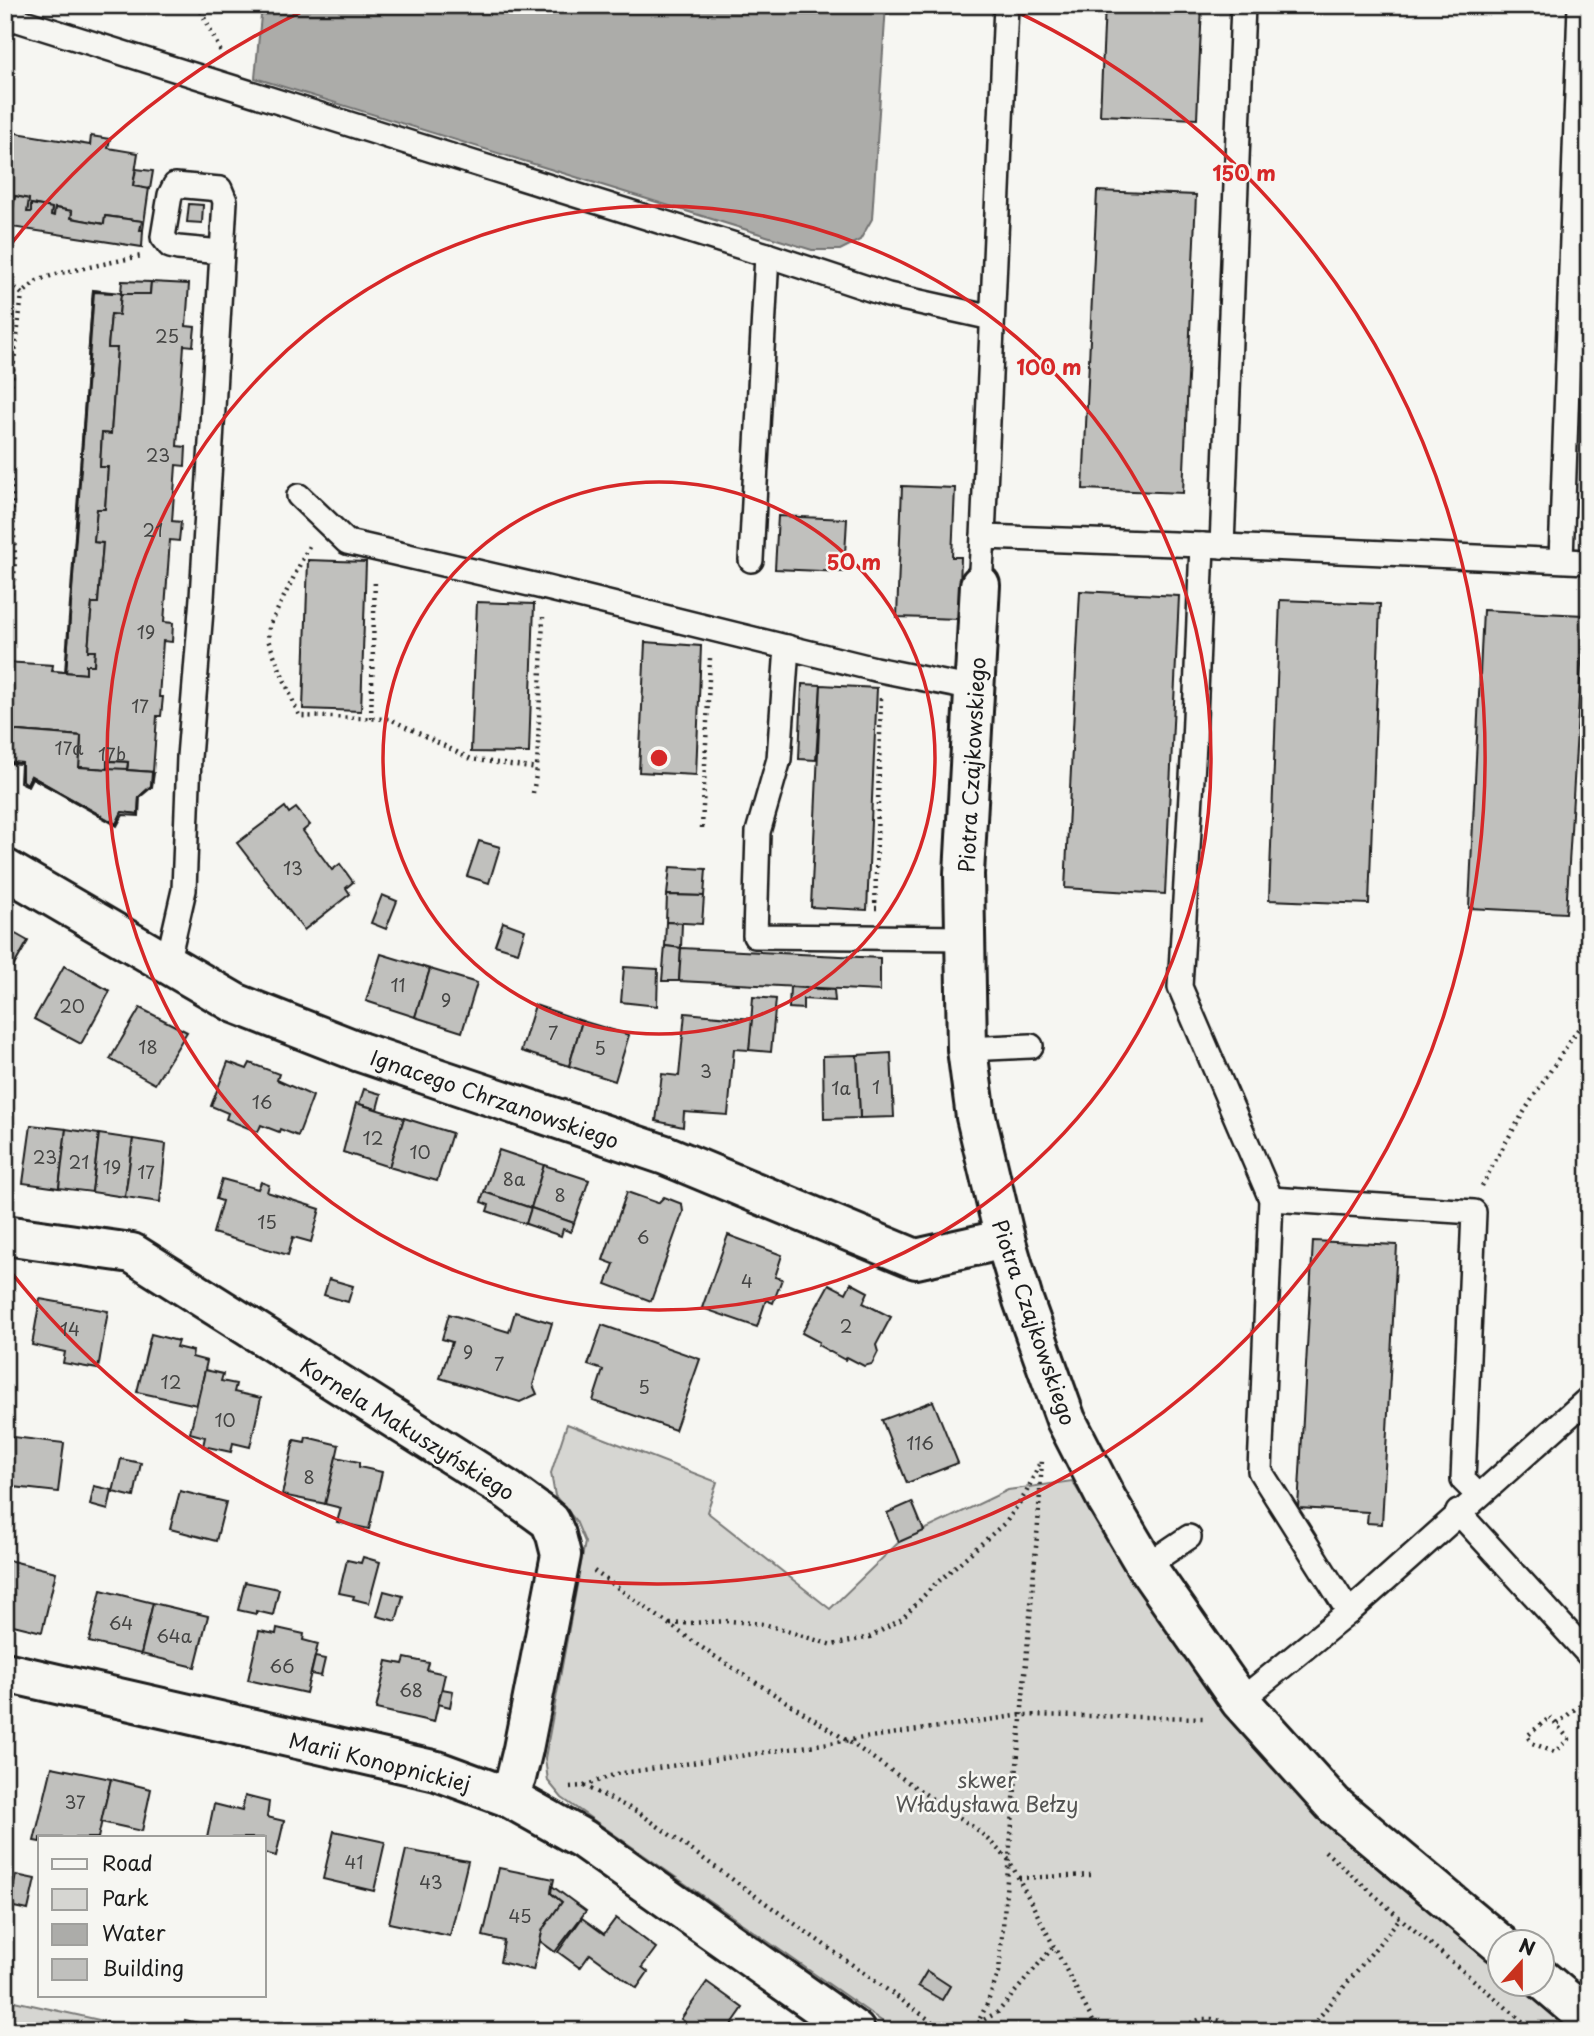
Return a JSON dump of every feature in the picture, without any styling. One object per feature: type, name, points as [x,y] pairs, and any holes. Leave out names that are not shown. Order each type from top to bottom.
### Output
[{"type":"street","name":"Piotra Czajkowskiego","points":[[980,585],[964,874],[967,1049],[976,1117],[1005,1239],[1023,1300],[1066,1420],[1107,1500],[1229,1710],[1332,1804],[1486,1932]]},
{"type":"street","name":"Ignacego Chrzanowskiego","points":[[5,869],[235,1003],[360,1052],[664,1155],[915,1259],[1005,1239]]},
{"type":"street","name":"Kornela Makuszyńskiego","points":[[5,1235],[132,1254],[509,1491],[550,1521],[561,1555],[523,1749],[508,1797]]},
{"type":"street","name":"Marii Konopnickiej","points":[[5,1672],[437,1771],[508,1797],[583,1839],[855,2031]]},
{"type":"street","points":[[1556,1991],[1589,2019]]},
{"type":"lane","points":[[980,585],[1006,5]]},
{"type":"lane","points":[[1243,5],[1212,545],[1193,757],[1180,987],[1271,1199],[1261,1471],[1349,1612]]},
{"type":"lane","points":[[1561,560],[1580,5]]},
{"type":"lane","points":[[5,16],[888,295],[992,318]]},
{"type":"lane","points":[[167,964],[184,890],[189,757],[217,359],[225,201],[220,189],[175,185],[170,195],[163,237],[170,246],[221,252]]},
{"type":"lane","points":[[751,560],[767,255]]},
{"type":"lane","points":[[299,496],[347,542],[917,678],[974,689]]},
{"type":"lane","points":[[983,537],[1589,562]]},
{"type":"lane","points":[[787,647],[779,759],[758,832],[755,936],[965,937]]},
{"type":"lane","points":[[967,1049],[1031,1046]]},
{"type":"lane","points":[[1271,1199],[1474,1212],[1463,1480],[1478,1495]]},
{"type":"lane","points":[[1229,1710],[1349,1612],[1589,1398]]},
{"type":"lane","points":[[1458,1512],[1589,1655]]},
{"type":"lane","points":[[1146,1566],[1189,1537]]},
{"type":"path","points":[[198,5],[239,89]]},
{"type":"path","points":[[5,614],[15,582],[9,436],[10,395],[22,294],[37,281],[56,274],[147,255],[170,246]]},
{"type":"path","points":[[5,278],[22,294]]},
{"type":"path","points":[[5,502],[12,500]]},
{"type":"path","points":[[326,521],[311,542],[269,627],[268,640],[299,716],[390,719],[471,759],[537,769]]},
{"type":"path","points":[[371,719],[375,570],[380,549]]},
{"type":"path","points":[[533,793],[537,769],[543,609],[547,588]]},
{"type":"path","points":[[702,828],[713,629]]},
{"type":"path","points":[[875,908],[880,702]]},
{"type":"path","points":[[1474,1212],[1479,1191],[1503,1145],[1581,1024],[1589,1019]]},
{"type":"path","points":[[668,1624],[729,1621],[764,1624],[832,1646],[870,1637],[902,1619],[932,1587],[1006,1521],[1026,1493],[1042,1458],[999,1972],[974,2031]]},
{"type":"path","points":[[561,1555],[578,1559],[711,1654],[848,1741],[979,1831],[1009,1860],[1098,2031]]},
{"type":"path","points":[[1557,1724],[1589,1698]]},
{"type":"path","points":[[570,1787],[584,1786],[616,1774],[1022,1714],[1229,1710]]},
{"type":"path","points":[[1550,1717],[1557,1724],[1569,1739],[1554,1752],[1532,1744],[1527,1736],[1550,1717]]},
{"type":"path","points":[[584,1786],[638,1812],[945,2031]]},
{"type":"path","points":[[1019,1878],[1091,1875]]},
{"type":"path","points":[[1308,2031],[1400,1918]]},
{"type":"path","points":[[978,2024],[998,2012],[1054,1946]]},
{"type":"path","points":[[1171,2031],[1201,2020],[1212,2019],[1268,2031]]},
{"type":"path","points":[[978,2024],[991,2031]]},
{"type":"green space","name":"skwer Władysława Bełzy","points":[[567,1424],[717,1482],[707,1512],[830,1609],[899,1542],[1008,1490],[1072,1481],[1166,1630],[1248,1741],[1310,1803],[1486,1954],[1486,1997],[1537,1997],[1577,2031],[896,2031],[562,1798],[548,1781],[545,1758],[585,1542],[576,1521],[555,1496],[551,1473]]},
{"type":"green space","points":[[5,1999],[140,2029],[5,2031]]},
{"type":"water","points":[[262,5],[886,5],[872,219],[860,240],[840,250],[812,250],[255,78]]},
{"type":"building","points":[[1105,5],[1202,5],[1197,119],[1100,115]]},
{"type":"building","points":[[5,123],[11,124],[10,132],[90,145],[91,136],[110,139],[108,148],[138,153],[133,186],[149,188],[143,230],[140,230],[142,221],[105,216],[104,224],[71,218],[72,211],[55,208],[54,216],[51,215],[52,208],[31,204],[31,212],[27,212],[29,199],[15,196],[13,209],[5,207]]},
{"type":"building","points":[[136,169],[153,171],[150,189],[133,186]]},
{"type":"building","points":[[1097,191],[1196,195],[1183,493],[1083,489]]},
{"type":"building","points":[[15,196],[29,199],[27,212],[31,212],[31,204],[52,208],[51,215],[54,216],[55,208],[72,211],[71,218],[104,224],[105,216],[142,221],[142,247],[5,226],[5,207],[13,209]]},
{"type":"building","points":[[189,204],[203,205],[202,223],[187,222]]},
{"type":"building","points":[[122,281],[151,282],[150,294],[121,294],[119,315],[111,314],[108,348],[117,348],[111,434],[102,433],[100,467],[108,467],[105,509],[97,509],[94,542],[103,543],[98,603],[92,603],[88,651],[95,651],[94,665],[86,665],[86,674],[52,671],[66,672],[93,290],[121,293]]},
{"type":"building","points":[[151,282],[189,284],[186,326],[195,327],[193,346],[184,345],[177,446],[186,447],[185,466],[176,465],[172,521],[181,522],[179,541],[170,540],[164,622],[173,623],[172,642],[163,641],[159,697],[163,697],[161,716],[157,716],[153,772],[127,770],[128,762],[107,761],[107,769],[79,767],[81,736],[5,730],[5,662],[53,665],[52,671],[86,674],[86,665],[94,665],[95,651],[88,651],[92,603],[98,603],[103,543],[94,542],[97,509],[105,509],[108,467],[100,467],[102,433],[111,434],[117,348],[108,348],[111,314],[119,315],[121,294],[150,294]]},
{"type":"building","points":[[93,290],[113,293],[94,292],[65,672]]},
{"type":"building","points":[[902,486],[955,488],[952,557],[961,557],[959,619],[897,617]]},
{"type":"building","points":[[778,516],[847,519],[844,572],[775,569]]},
{"type":"building","points":[[308,560],[366,562],[361,711],[303,709]]},
{"type":"building","points":[[1080,591],[1179,596],[1165,894],[1065,888]]},
{"type":"building","points":[[1280,600],[1380,604],[1369,904],[1269,900]]},
{"type":"building","points":[[477,602],[534,604],[529,753],[471,752]]},
{"type":"building","points":[[1483,610],[1584,615],[1566,913],[1469,908]]},
{"type":"building","points":[[645,642],[701,646],[696,775],[639,772]]},
{"type":"building","points":[[802,684],[821,685],[816,760],[799,759]]},
{"type":"building","points":[[821,685],[877,688],[867,910],[811,907]]},
{"type":"building","points":[[5,730],[81,736],[79,762],[5,757]]},
{"type":"building","points":[[5,730],[81,736],[79,767],[107,769],[107,761],[128,762],[127,770],[153,772],[151,786],[139,797],[138,814],[122,812],[116,824],[31,776],[27,784],[22,780],[22,763],[6,762]]},
{"type":"building","points":[[5,757],[6,762],[22,763],[22,780],[27,784],[31,776],[116,824],[122,812],[138,814],[139,797],[151,786],[152,772],[152,787],[140,797],[139,816],[123,815],[117,826],[32,778],[28,786],[20,782],[21,764],[5,763]]},
{"type":"building","points":[[107,761],[128,762],[127,769],[107,768]]},
{"type":"building","points":[[285,807],[289,813],[296,808],[310,825],[303,831],[332,870],[340,864],[353,882],[346,888],[350,894],[304,930],[237,843]]},
{"type":"building","points":[[479,841],[500,847],[489,883],[467,876]]},
{"type":"building","points":[[670,867],[706,869],[704,896],[667,895]]},
{"type":"building","points":[[382,895],[397,901],[386,929],[371,923]]},
{"type":"building","points":[[667,895],[704,896],[702,924],[666,922]]},
{"type":"building","points":[[503,922],[525,930],[518,952],[495,945]]},
{"type":"building","points":[[666,922],[682,923],[681,948],[665,946]]},
{"type":"building","points":[[5,928],[28,941],[5,981]]},
{"type":"building","points":[[665,946],[681,948],[679,981],[662,981]]},
{"type":"building","points":[[681,948],[880,958],[880,991],[679,981]]},
{"type":"building","points":[[381,954],[430,969],[415,1017],[366,1001]]},
{"type":"building","points":[[64,966],[110,991],[81,1044],[34,1019]]},
{"type":"building","points":[[624,967],[658,969],[657,1006],[621,1002]]},
{"type":"building","points":[[430,969],[477,983],[462,1032],[415,1017]]},
{"type":"building","points":[[790,987],[834,990],[835,1001],[803,999],[803,1009],[789,1008]]},
{"type":"building","points":[[753,997],[776,999],[771,1052],[749,1050]]},
{"type":"building","points":[[535,1005],[582,1021],[569,1066],[521,1051]]},
{"type":"building","points":[[140,1008],[187,1032],[155,1084],[110,1059]]},
{"type":"building","points":[[685,1013],[752,1019],[749,1050],[734,1049],[728,1115],[684,1112],[683,1127],[656,1121],[662,1074],[679,1076]]},
{"type":"building","points":[[582,1021],[629,1035],[615,1081],[569,1066]]},
{"type":"building","points":[[891,1053],[894,1117],[860,1118],[857,1055]]},
{"type":"building","points":[[857,1055],[860,1118],[824,1119],[823,1056]]},
{"type":"building","points":[[228,1062],[247,1069],[250,1063],[279,1074],[277,1080],[313,1096],[298,1136],[261,1125],[258,1132],[226,1119],[228,1113],[211,1106]]},
{"type":"building","points":[[364,1089],[381,1094],[377,1109],[359,1104]]},
{"type":"building","points":[[356,1103],[404,1118],[389,1167],[343,1152]]},
{"type":"building","points":[[404,1118],[452,1133],[437,1181],[389,1167]]},
{"type":"building","points":[[31,1125],[66,1129],[59,1188],[23,1183]]},
{"type":"building","points":[[66,1129],[99,1134],[92,1192],[59,1188]]},
{"type":"building","points":[[99,1134],[133,1139],[125,1197],[92,1192]]},
{"type":"building","points":[[133,1139],[166,1144],[160,1202],[125,1197]]},
{"type":"building","points":[[499,1150],[544,1165],[531,1208],[484,1192]]},
{"type":"building","points":[[544,1165],[589,1180],[574,1223],[531,1208]]},
{"type":"building","points":[[222,1179],[258,1189],[261,1182],[269,1185],[267,1192],[320,1209],[311,1242],[293,1237],[288,1255],[213,1233],[222,1201],[216,1199]]},
{"type":"building","points":[[484,1192],[531,1208],[526,1224],[487,1211],[489,1205],[481,1202]]},
{"type":"building","points":[[627,1192],[658,1203],[664,1197],[682,1204],[683,1212],[651,1301],[606,1284],[614,1264],[603,1260]]},
{"type":"building","points":[[531,1208],[574,1223],[571,1232],[563,1229],[561,1236],[526,1224]]},
{"type":"building","points":[[728,1235],[782,1255],[775,1277],[782,1279],[773,1303],[766,1300],[757,1327],[702,1308]]},
{"type":"building","points":[[1313,1241],[1397,1245],[1382,1524],[1367,1523],[1368,1512],[1298,1508]]},
{"type":"building","points":[[329,1279],[353,1286],[348,1302],[324,1295]]},
{"type":"building","points":[[851,1283],[868,1292],[863,1303],[891,1317],[876,1345],[878,1352],[872,1364],[864,1366],[847,1357],[845,1360],[802,1333],[829,1284],[846,1293]]},
{"type":"building","points":[[40,1299],[108,1311],[98,1369],[63,1363],[65,1352],[32,1345]]},
{"type":"building","points":[[515,1312],[552,1323],[533,1385],[537,1394],[520,1402],[440,1378],[452,1342],[442,1339],[449,1314],[509,1332]]},
{"type":"building","points":[[602,1325],[700,1359],[675,1430],[593,1401],[603,1370],[588,1365]]},
{"type":"building","points":[[151,1334],[178,1341],[176,1347],[193,1351],[192,1357],[207,1361],[197,1405],[137,1392]]},
{"type":"building","points":[[205,1370],[223,1374],[221,1381],[236,1384],[234,1392],[261,1398],[250,1447],[233,1443],[231,1452],[203,1446],[205,1437],[190,1433]]},
{"type":"building","points":[[933,1401],[958,1463],[907,1483],[882,1420]]},
{"type":"building","points":[[5,1436],[64,1443],[58,1492],[5,1486]]},
{"type":"building","points":[[306,1437],[339,1445],[326,1504],[282,1495],[294,1440],[305,1442]]},
{"type":"building","points":[[336,1457],[359,1462],[359,1467],[382,1472],[369,1529],[337,1522],[341,1508],[325,1504]]},
{"type":"building","points":[[121,1459],[141,1463],[134,1497],[113,1492]]},
{"type":"building","points":[[94,1486],[112,1490],[108,1510],[90,1505]]},
{"type":"building","points":[[180,1491],[226,1502],[216,1541],[170,1529]]},
{"type":"building","points":[[912,1502],[924,1531],[899,1542],[887,1513]]},
{"type":"building","points":[[363,1557],[380,1562],[369,1603],[339,1593],[347,1560],[361,1563]]},
{"type":"building","points":[[8,1560],[56,1572],[42,1632],[5,1623],[5,1573]]},
{"type":"building","points":[[245,1582],[279,1589],[273,1615],[238,1610]]},
{"type":"building","points":[[101,1590],[153,1603],[141,1654],[89,1642]]},
{"type":"building","points":[[384,1591],[403,1596],[396,1621],[377,1616]]},
{"type":"building","points":[[153,1603],[208,1616],[195,1667],[141,1654]]},
{"type":"building","points":[[277,1628],[304,1634],[303,1640],[318,1644],[306,1693],[248,1680],[259,1631],[276,1634]]},
{"type":"building","points":[[315,1657],[325,1659],[321,1676],[311,1674]]},
{"type":"building","points":[[405,1658],[429,1663],[427,1670],[445,1674],[434,1722],[376,1709],[387,1661],[403,1664]]},
{"type":"building","points":[[442,1689],[453,1691],[450,1707],[438,1704]]},
{"type":"building","points":[[52,1767],[111,1779],[98,1836],[38,1836],[38,1842],[34,1841]]},
{"type":"building","points":[[111,1779],[151,1789],[142,1831],[101,1822]]},
{"type":"building","points":[[245,1796],[269,1802],[267,1817],[284,1821],[276,1856],[266,1854],[266,1836],[207,1836],[214,1804],[242,1811]]},
{"type":"building","points":[[334,1831],[385,1842],[374,1891],[323,1879]]},
{"type":"building","points":[[406,1850],[468,1861],[450,1936],[389,1923]]},
{"type":"building","points":[[499,1868],[554,1879],[551,1893],[562,1902],[543,1929],[533,1970],[500,1962],[504,1941],[483,1936]]},
{"type":"building","points":[[16,1875],[35,1879],[28,1910],[9,1906]]},
{"type":"building","points":[[552,1886],[586,1911],[555,1952],[540,1941],[543,1929],[562,1902],[551,1893]]},
{"type":"building","points":[[582,1918],[604,1934],[616,1918],[656,1948],[642,1967],[648,1972],[637,1988],[590,1954],[580,1968],[558,1952]]},
{"type":"building","points":[[927,1971],[950,1986],[942,2000],[918,1986]]},
{"type":"building","points":[[707,1982],[743,2008],[727,2031],[679,2031],[685,2022],[681,2019]]},
{"type":"building","points":[[185,2020],[208,2025],[207,2031],[182,2031]]}]
